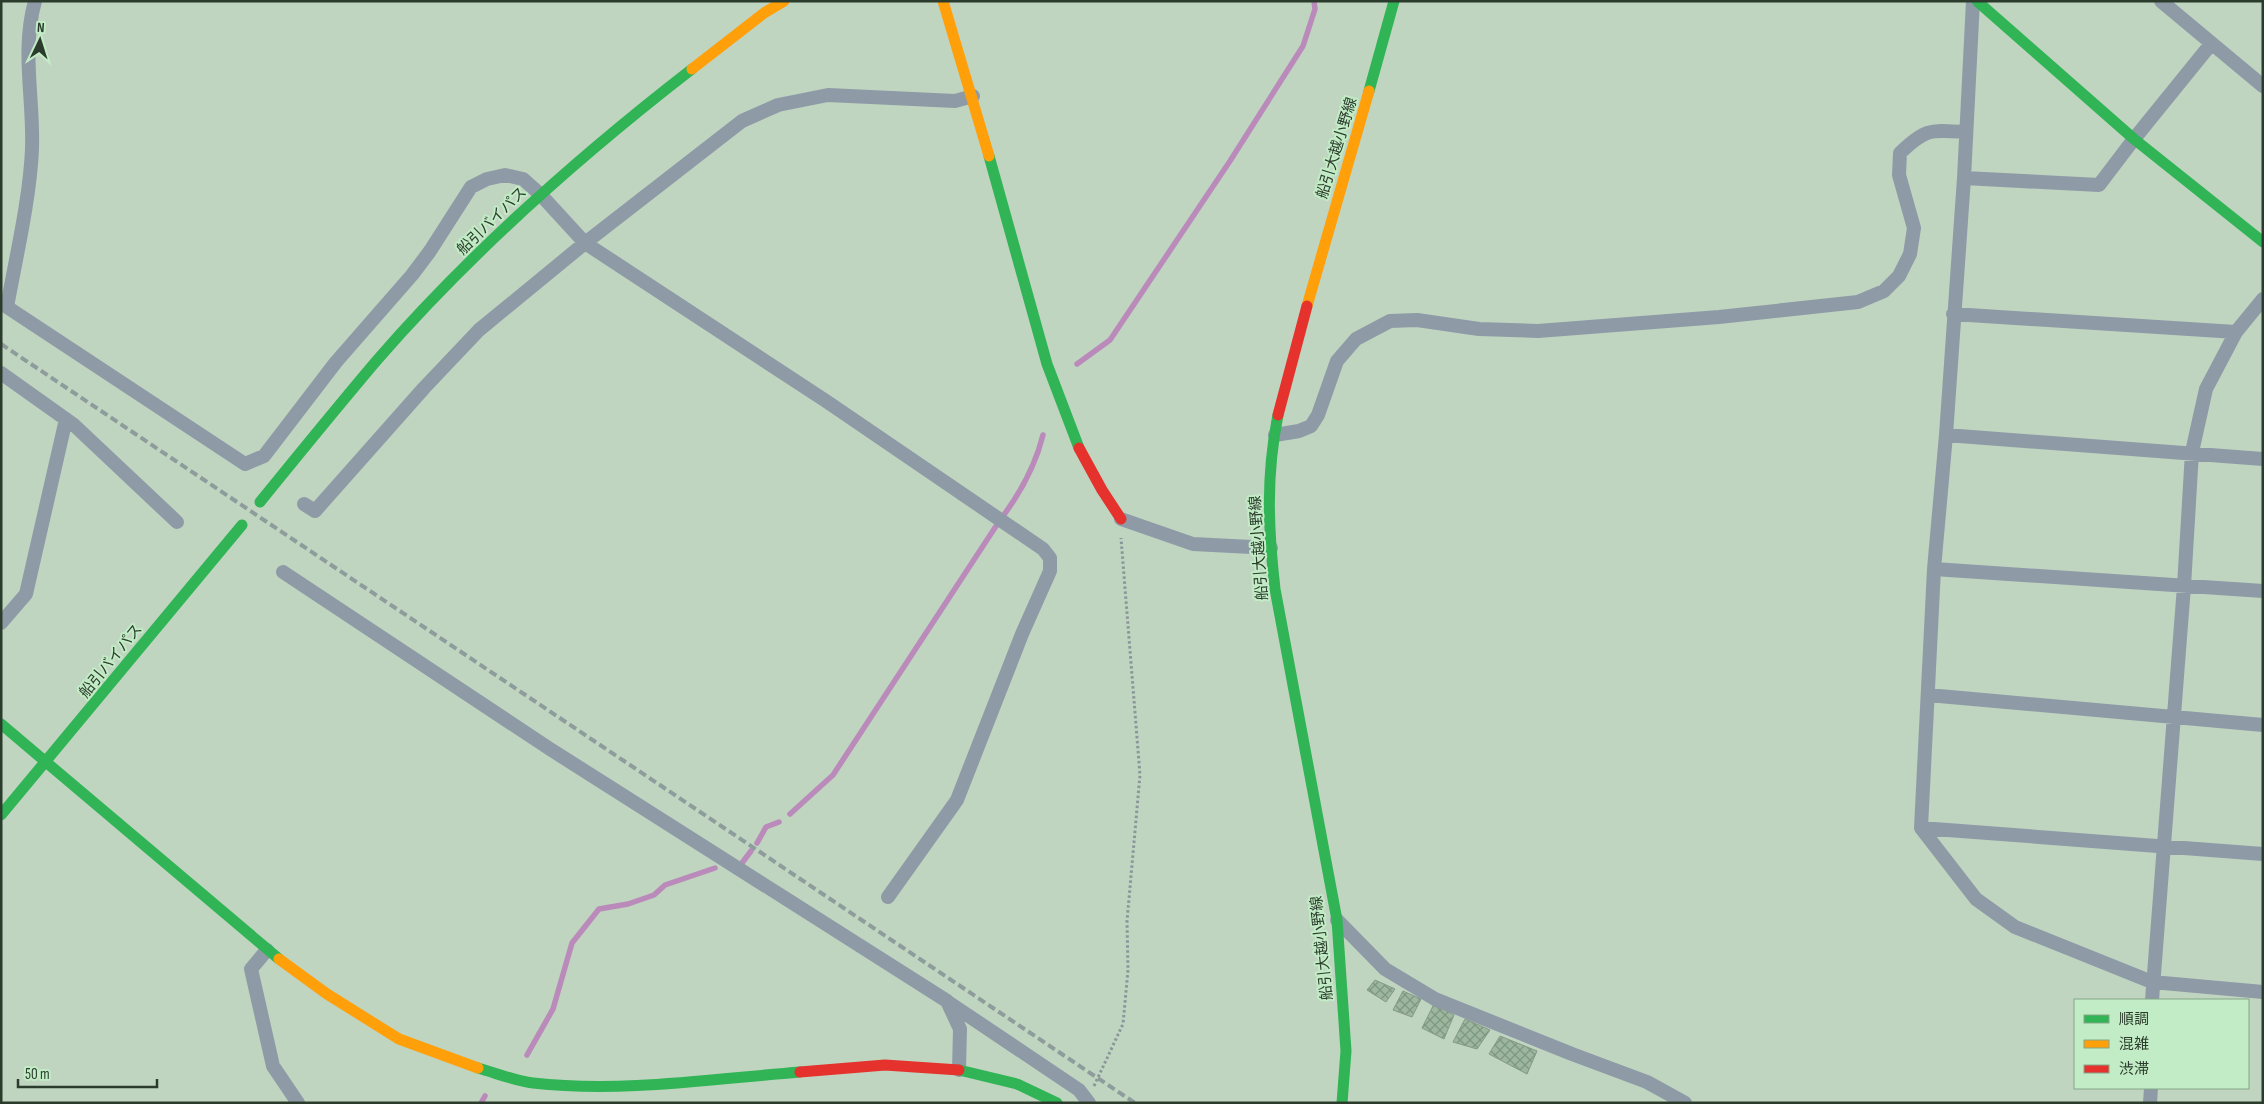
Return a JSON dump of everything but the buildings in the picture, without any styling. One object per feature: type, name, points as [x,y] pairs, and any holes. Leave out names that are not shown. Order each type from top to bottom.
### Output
[{"type":"main road","name":"船引バイパス","points":[[260,502],[379,358],[476,256],[541,194],[635,113],[764,13],[784,1]]},
{"type":"main road","points":[[943,1],[972,96],[1057,398],[1101,492],[1121,519]]},
{"type":"main road","name":"船引大越小野線","points":[[1342,1103],[1346,1051],[1337,920],[1280,620],[1271,548],[1269,478],[1274,435],[1292,356],[1394,1]]},
{"type":"main road","points":[[1980,3],[2134,139],[2263,242]]},
{"type":"main road","name":"船引バイパス","points":[[1,815],[47,762],[242,525]]},
{"type":"main road","points":[[1,724],[267,950],[327,994],[399,1039],[474,1067],[531,1083],[584,1086],[642,1084],[885,1065],[959,1070],[1017,1084],[1057,1103]]},
{"type":"street","points":[[35,1],[29,22],[27,50],[32,149],[7,307],[245,464],[264,456],[336,362],[412,275],[471,188],[487,179],[506,175],[523,179],[541,194],[585,243],[826,401],[1043,550],[1050,558],[1050,571],[1022,634],[957,800],[888,897]]},
{"type":"street","points":[[2161,1],[2263,86]]},
{"type":"street","points":[[1980,3],[1965,132],[1964,178],[1946,435],[1934,570],[1921,828],[1976,899],[2016,928],[2152,982],[2263,992]]},
{"type":"street","points":[[1964,178],[2099,185],[2211,44]]},
{"type":"street","points":[[304,504],[316,511],[424,388],[479,330],[585,243],[742,121],[778,105],[828,95],[955,101],[972,96]]},
{"type":"street","points":[[1274,435],[1299,431],[1311,426],[1318,415],[1337,362],[1356,339],[1390,321],[1417,320],[1479,329],[1538,331],[1719,317],[1858,302],[1884,291],[1899,276],[1910,254],[1914,228],[1899,175],[1900,153],[1913,141],[1931,130],[1965,132]]},
{"type":"street","points":[[2152,999],[2184,586],[2192,452],[2206,389],[2236,332],[2263,299]]},
{"type":"street","points":[[1953,314],[2236,332]]},
{"type":"street","points":[[1,373],[66,419],[178,522]]},
{"type":"street","points":[[1,623],[26,594],[66,419]]},
{"type":"street","points":[[1946,435],[2192,452],[2263,459]]},
{"type":"street","points":[[1121,519],[1193,544],[1271,548]]},
{"type":"street","points":[[1934,570],[2263,591]]},
{"type":"street","points":[[283,572],[550,749],[947,1001],[1079,1090],[1088,1101]]},
{"type":"street","points":[[1928,695],[2263,725]]},
{"type":"street","points":[[1921,828],[2263,854]]},
{"type":"street","points":[[1337,920],[1385,969],[1435,999],[1647,1082],[1685,1103]]},
{"type":"street","points":[[267,950],[251,969],[273,1066],[298,1103]]},
{"type":"street","points":[[947,1001],[960,1030],[959,1070]]},
{"type":"street","points":[[2150,1103],[2151,1089]]},
{"type":"path","points":[[1088,1101],[1123,1024],[1128,970],[1127,921],[1140,775],[1120,537],[1121,519]]},
{"type":"waterway","points":[[1077,364],[1110,340],[1230,161],[1303,46],[1315,9],[1314,1]]},
{"type":"waterway","points":[[790,814],[833,775],[1014,500],[1031,469],[1043,435]]},
{"type":"waterway","points":[[757,843],[766,827],[779,822]]},
{"type":"waterway","points":[[742,863],[751,851]]},
{"type":"waterway","points":[[527,1055],[553,1009],[572,943],[599,909],[628,904],[654,895],[665,885],[715,868]]},
{"type":"waterway","points":[[481,1103],[485,1096]]},
{"type":"railway","points":[[1,344],[1135,1103]]},
{"type":"traffic: fast","points":[[1369,91],[1394,1]]},
{"type":"traffic: fast","points":[[1977,1],[2134,139],[2263,242]]},
{"type":"traffic: fast","points":[[260,502],[378,359],[451,281],[568,170],[692,69]]},
{"type":"traffic: fast","points":[[989,156],[1047,364],[1079,448]]},
{"type":"traffic: fast","points":[[1278,415],[1271,459],[1269,502],[1275,589],[1337,920],[1346,1051],[1342,1103]]},
{"type":"traffic: fast","points":[[1,815],[242,525]]},
{"type":"traffic: fast","points":[[1,724],[279,959]]},
{"type":"traffic: fast","points":[[478,1068],[526,1082],[566,1086],[633,1086],[800,1072]]},
{"type":"traffic: fast","points":[[959,1070],[1017,1084],[1057,1103]]},
{"type":"traffic: slow","points":[[692,69],[764,13],[784,1]]},
{"type":"traffic: slow","points":[[943,1],[989,156]]},
{"type":"traffic: slow","points":[[1307,306],[1369,91]]},
{"type":"traffic: slow","points":[[279,959],[327,994],[399,1039],[478,1068]]},
{"type":"traffic: jam","points":[[1278,415],[1307,306]]},
{"type":"traffic: jam","points":[[1079,448],[1102,490],[1121,519]]},
{"type":"traffic: jam","points":[[800,1072],[885,1065],[959,1070]]}]
